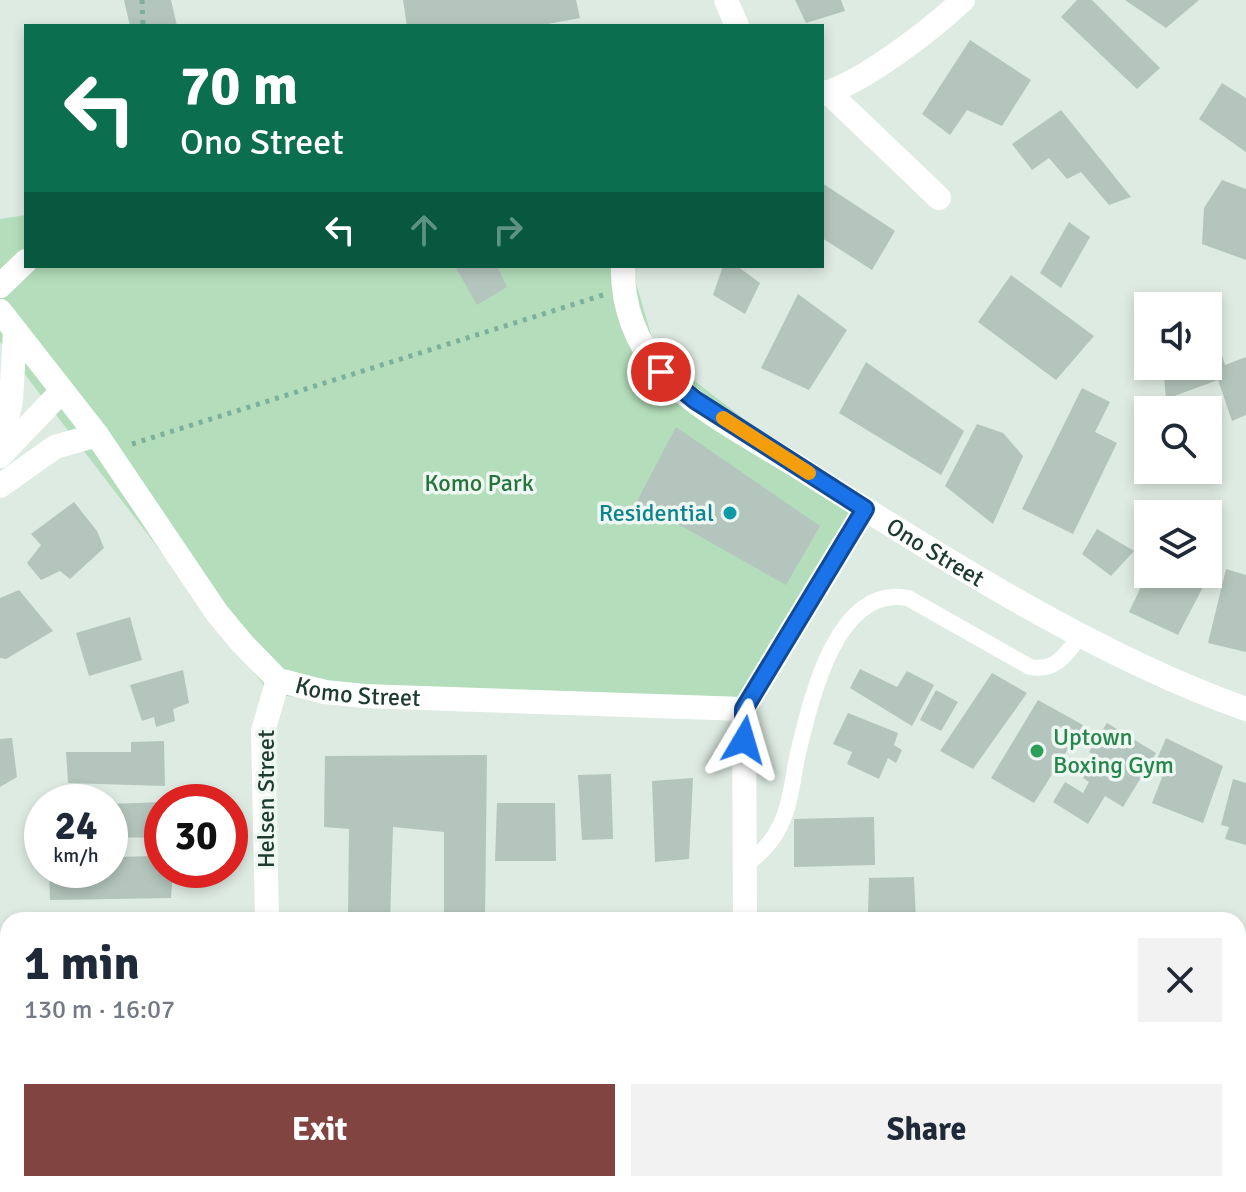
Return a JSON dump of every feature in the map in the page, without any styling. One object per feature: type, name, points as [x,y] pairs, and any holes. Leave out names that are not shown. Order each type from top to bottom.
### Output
[{"type":"street","points":[[726,0],[736,24]]},
{"type":"street","points":[[939,198],[825,93],[919,37],[963,0]]},
{"type":"street","points":[[0,286],[24,263]]},
{"type":"street","name":"Ono Street","points":[[623,278],[636,335],[661,372],[695,400],[865,509],[1081,635],[1246,709]]},
{"type":"street","name":"Komo Street","points":[[0,311],[102,444],[217,613],[278,680],[325,692],[364,696],[744,709]]},
{"type":"street","points":[[0,449],[11,401],[15,332]]},
{"type":"street","points":[[0,456],[62,391]]},
{"type":"street","points":[[0,486],[55,447],[102,444]]},
{"type":"street","points":[[745,912],[744,709],[865,509]]},
{"type":"street","name":"Helsen Street","points":[[267,912],[263,731],[278,680]]},
{"type":"lane","points":[[745,866],[768,847],[784,818],[798,752],[825,661],[855,612],[876,599],[892,595],[908,598],[1030,667],[1044,669],[1059,662],[1081,635]]},
{"type":"path","points":[[142,0],[143,24]]},
{"type":"path","points":[[102,444],[623,278]]},
{"type":"green space","name":"Komo Park","points":[[24,215],[24,268],[632,268],[656,351],[868,515],[744,705],[272,696],[0,342],[0,219]]},
{"type":"building","points":[[124,0],[171,0],[177,24],[130,24]]},
{"type":"building","points":[[403,0],[576,0],[580,18],[548,24],[407,24]]},
{"type":"building","points":[[795,0],[841,0],[845,11],[806,23]]},
{"type":"building","points":[[1077,0],[1092,0],[1160,68],[1137,89],[1061,17]]},
{"type":"building","points":[[1125,0],[1199,0],[1166,28]]},
{"type":"building","points":[[970,40],[1031,80],[1002,126],[967,110],[950,135],[922,114]]},
{"type":"building","points":[[1222,83],[1246,98],[1246,152],[1199,119]]},
{"type":"building","points":[[1061,110],[1131,197],[1109,205],[1081,172],[1067,179],[1049,158],[1032,170],[1012,144]]},
{"type":"building","points":[[1222,180],[1246,189],[1246,260],[1202,244],[1204,208]]},
{"type":"building","points":[[824,184],[895,231],[872,270],[824,239]]},
{"type":"building","points":[[1069,222],[1090,237],[1061,288],[1040,273]]},
{"type":"building","points":[[456,268],[498,268],[507,287],[477,305]]},
{"type":"building","points":[[722,268],[740,268],[760,283],[745,314],[713,295]]},
{"type":"building","points":[[1011,275],[1094,336],[1056,380],[978,322]]},
{"type":"building","points":[[798,294],[847,330],[809,390],[761,368]]},
{"type":"building","points":[[1222,356],[1225,365],[1246,357],[1246,415],[1232,421],[1218,380],[1222,380]]},
{"type":"building","points":[[866,362],[964,431],[941,475],[839,413]]},
{"type":"building","points":[[1164,380],[1218,380],[1174,396],[1166,396]]},
{"type":"building","points":[[1082,388],[1110,402],[1095,432],[1117,443],[1073,534],[1022,509]]},
{"type":"building","points":[[977,424],[1003,433],[1023,456],[993,524],[945,486]]},
{"type":"building","name":"Residential","points":[[676,427],[820,526],[786,585],[637,501]]},
{"type":"building","points":[[74,502],[97,531],[104,548],[70,579],[60,571],[41,580],[27,563],[41,545],[31,534]]},
{"type":"building","points":[[1097,529],[1134,551],[1111,576],[1082,554]]},
{"type":"building","points":[[1226,569],[1246,575],[1246,652],[1208,643]]},
{"type":"building","points":[[1140,588],[1202,588],[1178,635],[1129,612]]},
{"type":"building","points":[[19,590],[53,631],[6,659],[0,658],[0,598]]},
{"type":"building","points":[[130,617],[142,660],[89,676],[76,633]]},
{"type":"building","points":[[860,669],[897,687],[907,671],[934,685],[912,726],[850,688]]},
{"type":"building","points":[[183,670],[189,703],[173,709],[175,721],[156,727],[154,717],[142,721],[130,685]]},
{"type":"building","points":[[992,673],[1027,693],[973,769],[940,751]]},
{"type":"building","points":[[936,690],[958,702],[941,731],[920,720]]},
{"type":"building","name":"Uptown Boxing Gym","points":[[1038,700],[1083,725],[1034,803],[991,778]]},
{"type":"building","points":[[848,713],[898,733],[894,745],[902,750],[896,763],[888,758],[879,779],[847,764],[852,752],[833,744]]},
{"type":"building","points":[[1107,723],[1156,753],[1123,807],[1105,796],[1088,824],[1053,802],[1065,782],[1083,793],[1089,782],[1083,778],[1096,756],[1089,752]]},
{"type":"building","points":[[12,738],[17,777],[0,787],[0,739]]},
{"type":"building","points":[[1166,738],[1223,766],[1203,823],[1152,803],[1163,775],[1153,769]]},
{"type":"building","points":[[164,741],[165,784],[68,783],[66,752],[131,752],[131,742]]},
{"type":"building","points":[[487,755],[485,912],[444,912],[444,832],[393,827],[390,912],[348,912],[349,829],[324,827],[325,756]]},
{"type":"building","points":[[611,774],[613,839],[582,840],[578,775]]},
{"type":"building","points":[[693,778],[689,859],[655,862],[652,781]]},
{"type":"building","points":[[1233,779],[1246,783],[1246,845],[1225,839],[1229,827],[1221,825]]},
{"type":"building","points":[[128,803],[144,803],[144,838],[128,837]]},
{"type":"building","points":[[497,803],[555,803],[556,861],[495,861]]},
{"type":"building","points":[[874,817],[875,865],[794,867],[794,819]]},
{"type":"building","points":[[144,856],[144,888],[172,888],[171,898],[50,900],[50,888],[128,888],[128,857]]},
{"type":"building","points":[[914,877],[916,912],[868,912],[869,878]]},
{"type":"slow traffic","points":[[723,418],[809,473]]},
{"type":"place","name":"Residential","points":[[730,513]]},
{"type":"place","name":"Uptown Boxing Gym","points":[[1037,751]]},
{"type":"route","points":[[661,372],[695,400],[865,509],[744,709],[744,740]]}]
